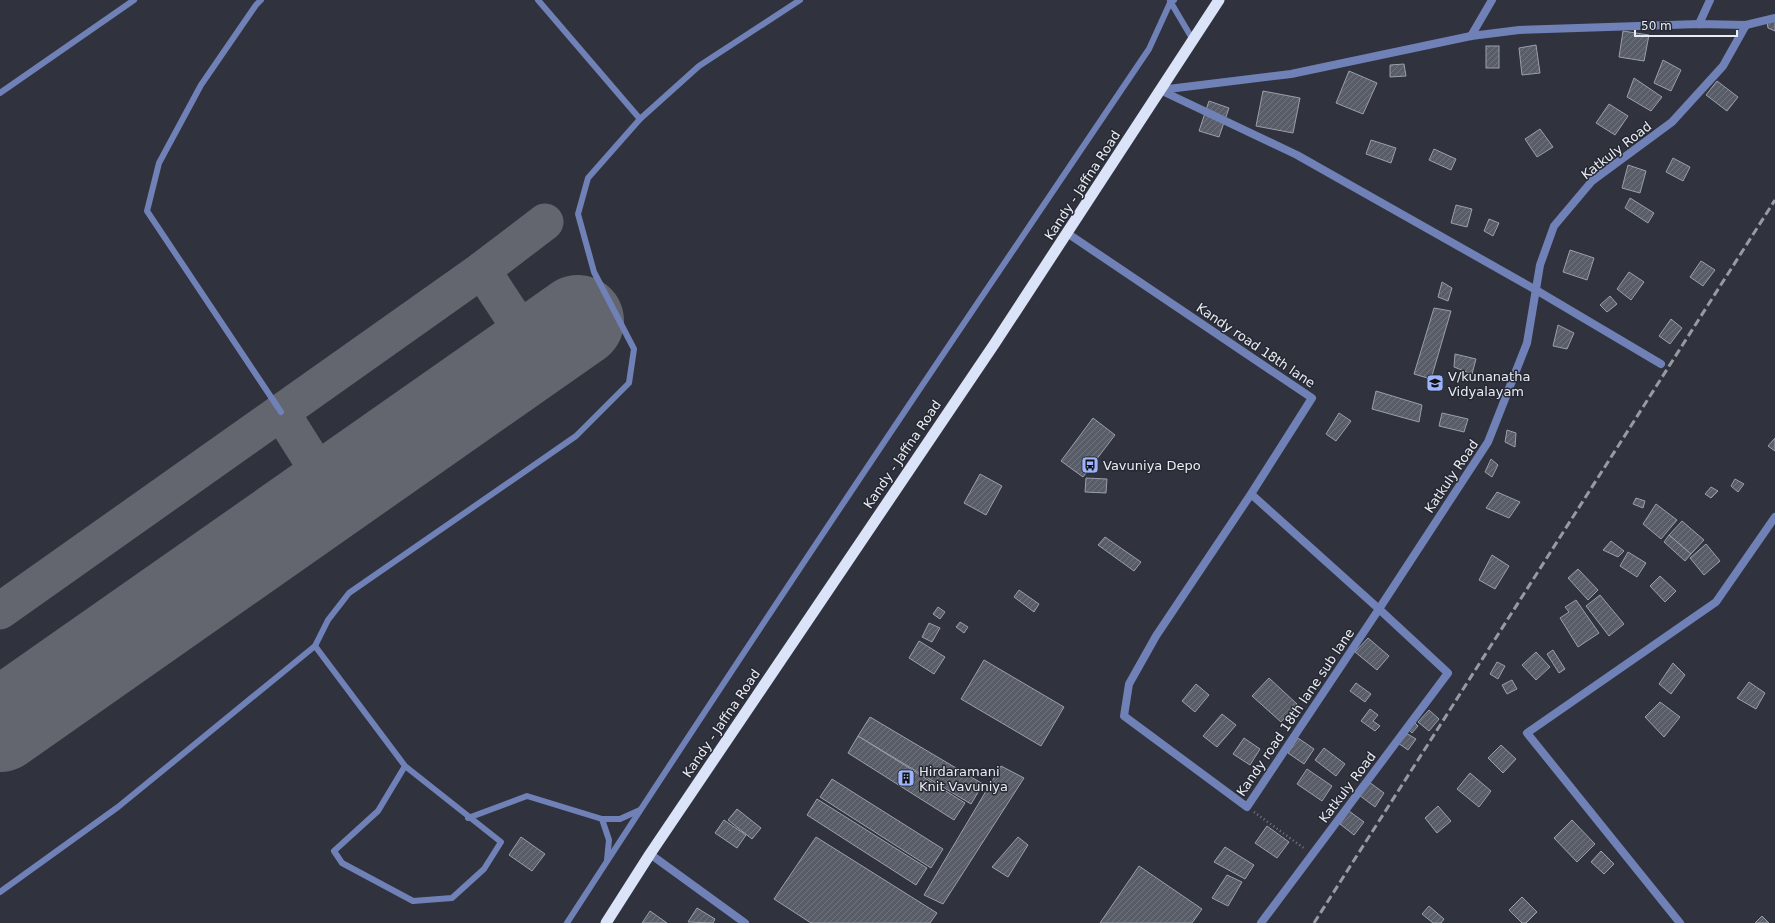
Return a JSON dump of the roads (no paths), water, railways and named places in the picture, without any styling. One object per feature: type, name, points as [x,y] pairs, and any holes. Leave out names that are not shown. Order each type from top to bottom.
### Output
[{"type":"highway","name":"Kandy - Jaffna Road","points":[[606,923],[650,854],[1067,233],[1219,0]]},
{"type":"street","points":[[1472,36],[1492,0]]},
{"type":"street","points":[[1699,24],[1710,0]]},
{"type":"street","points":[[1160,90],[1291,74],[1472,36],[1519,30],[1699,24],[1746,24],[1775,18]]},
{"type":"street","name":"Katkuly Road","points":[[1261,923],[1448,673],[1379,609],[1488,442],[1527,343],[1540,265],[1554,226],[1592,181],[1672,122],[1723,66],[1746,24]]},
{"type":"street","points":[[1160,90],[1297,155],[1536,290],[1661,364]]},
{"type":"street","name":"Kandy road 18th lane","points":[[1067,233],[1312,398],[1251,494]]},
{"type":"street","points":[[1251,494],[1379,609]]},
{"type":"street","name":"Kandy road 18th lane sub lane","points":[[1251,494],[1156,636],[1129,684],[1124,716],[1247,807],[1379,609]]},
{"type":"street","points":[[1680,923],[1527,733],[1716,602],[1775,517]]},
{"type":"street","points":[[650,854],[745,923]]},
{"type":"lane","points":[[0,93],[134,0]]},
{"type":"lane","points":[[261,0],[194,98],[159,163],[147,211],[281,412]]},
{"type":"lane","points":[[538,0],[640,119]]},
{"type":"lane","points":[[0,892],[118,808],[315,646],[328,620],[349,593],[576,436],[629,383],[634,349],[594,272],[578,214],[588,178],[640,119],[699,66],[800,0]]},
{"type":"lane","points":[[1171,1],[1193,40]]},
{"type":"lane","points":[[567,923],[640,810],[907,408],[1149,49],[1171,1]]},
{"type":"lane","points":[[315,646],[404,766],[468,818],[501,842],[484,869],[452,898],[413,901],[342,863],[334,851],[378,811],[404,766]]},
{"type":"lane","points":[[468,818],[527,796],[602,819],[620,819],[640,810]]},
{"type":"lane","points":[[602,819],[609,840],[607,862]]},
{"type":"railway","points":[[1314,923],[1775,200]]},
{"type":"place","name":"V/kunanatha Vidyalayam","points":[[1435,383]]},
{"type":"place","name":"Vavuniya Depo","points":[[1090,465]]},
{"type":"place","name":"Hirdaramani Knit Vavuniya","points":[[906,778]]}]
